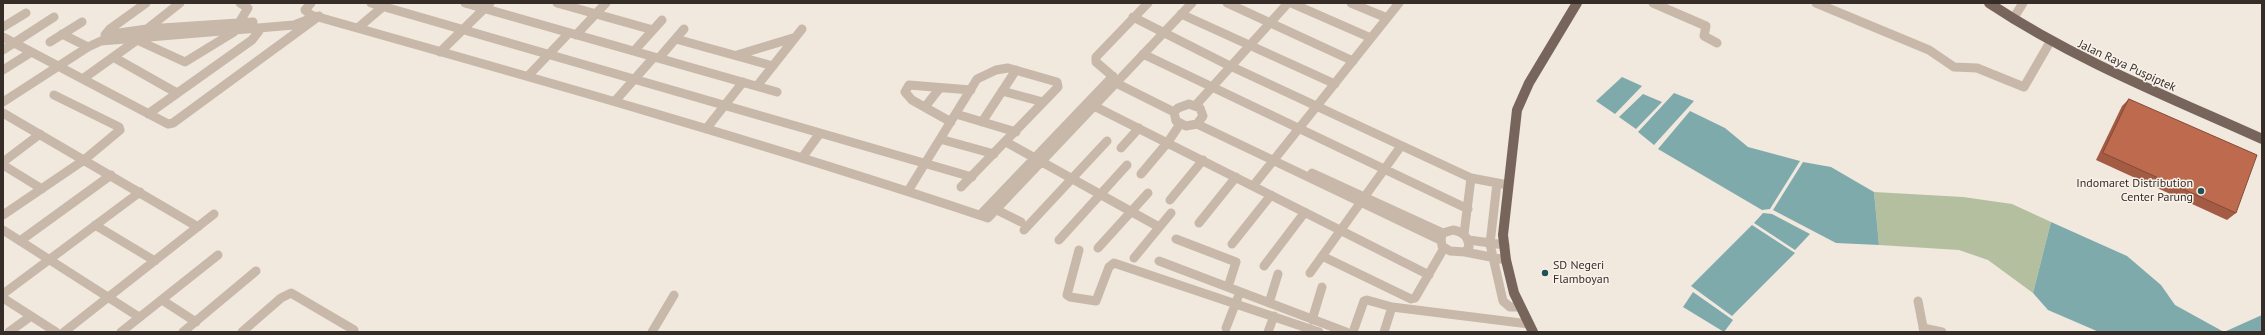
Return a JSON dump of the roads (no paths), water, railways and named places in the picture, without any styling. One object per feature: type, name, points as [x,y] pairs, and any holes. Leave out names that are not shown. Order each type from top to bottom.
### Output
[{"type":"main road","points":[[1531,328],[1514,293],[1506,260],[1505,245],[1504,215],[1520,100],[1578,3]]},
{"type":"main road","name":"Jalan Raya Puspiptek","points":[[1989,3],[2050,42],[2152,91],[2262,139]]},
{"type":"street","points":[[3,102],[87,46],[103,38],[146,3]]},
{"type":"street","points":[[147,29],[180,3]]},
{"type":"street","points":[[139,38],[186,62],[234,31],[241,23],[248,8],[240,3]]},
{"type":"street","points":[[311,3],[305,10],[314,15],[615,101],[908,191],[990,218],[1038,160],[1113,78],[1143,54],[1192,3]]},
{"type":"street","points":[[371,3],[385,5],[463,30],[972,177]]},
{"type":"street","points":[[465,3],[487,6],[573,34],[777,92]]},
{"type":"street","points":[[557,3],[653,30]]},
{"type":"street","points":[[528,76],[549,54],[596,14],[606,3]]},
{"type":"street","points":[[1148,3],[1096,57],[1096,62],[1113,78],[1176,110]]},
{"type":"street","points":[[1227,3],[1353,61]]},
{"type":"street","points":[[1195,106],[1270,24],[1287,3],[1371,38]]},
{"type":"street","points":[[1351,3],[1387,18]]},
{"type":"street","points":[[1253,186],[1399,3]]},
{"type":"street","points":[[1653,3],[1706,26],[1704,36],[1717,43]]},
{"type":"street","points":[[1816,3],[1929,50],[1954,67],[1977,68],[2024,87],[2050,42]]},
{"type":"street","points":[[2013,19],[2023,3]]},
{"type":"street","points":[[359,27],[385,5]]},
{"type":"street","points":[[440,52],[487,6]]},
{"type":"street","points":[[3,27],[26,13]]},
{"type":"street","points":[[1181,14],[1334,84]]},
{"type":"street","points":[[103,38],[147,29],[290,21],[314,15]]},
{"type":"street","points":[[103,38],[139,38],[294,25],[305,21],[314,15]]},
{"type":"street","points":[[3,37],[30,53],[84,78],[165,123],[173,122],[301,29],[314,15]]},
{"type":"street","points":[[3,50],[54,17]]},
{"type":"street","points":[[1133,17],[1232,66],[1471,178],[1508,185]]},
{"type":"street","points":[[634,51],[662,20]]},
{"type":"street","points":[[50,42],[82,22]]},
{"type":"street","points":[[234,31],[301,29]]},
{"type":"street","points":[[615,101],[634,79],[676,39],[684,29]]},
{"type":"street","points":[[757,86],[793,38],[802,29]]},
{"type":"street","points":[[148,114],[252,40],[259,31]]},
{"type":"street","points":[[62,34],[87,46]]},
{"type":"street","points":[[84,78],[114,58],[139,38]]},
{"type":"street","points":[[737,55],[793,38]]},
{"type":"street","points":[[676,39],[773,66]]},
{"type":"street","points":[[3,70],[30,53]]},
{"type":"street","points":[[1143,54],[1468,209]]},
{"type":"street","points":[[114,58],[177,93]]},
{"type":"street","points":[[3,98],[58,65]]},
{"type":"street","points":[[908,191],[981,76],[1002,68],[1016,70],[1057,82],[1058,87],[961,187]]},
{"type":"street","points":[[982,122],[1016,70]]},
{"type":"street","points":[[980,215],[1094,106],[1113,78]]},
{"type":"street","points":[[706,129],[743,82]]},
{"type":"street","points":[[971,90],[939,89],[913,84],[907,87],[905,92],[912,100],[953,118],[982,122],[1016,132]]},
{"type":"street","points":[[925,107],[939,89]]},
{"type":"street","points":[[1002,91],[1044,102]]},
{"type":"street","points":[[3,215],[84,160],[120,130],[119,127],[54,95]]},
{"type":"street","points":[[1023,124],[1031,98]]},
{"type":"street","points":[[1176,110],[1183,105],[1195,106],[1203,112],[1200,122]]},
{"type":"street","points":[[1094,106],[1429,275]]},
{"type":"street","points":[[1176,110],[1176,121],[1180,124],[1186,126],[1200,122],[1442,240],[1454,254],[1465,252],[1492,259],[1506,260]]},
{"type":"street","points":[[3,113],[198,227]]},
{"type":"street","points":[[1141,174],[1168,142],[1180,124]]},
{"type":"street","points":[[1120,148],[1139,128]]},
{"type":"street","points":[[802,158],[820,133]]},
{"type":"street","points":[[3,162],[40,134]]},
{"type":"street","points":[[940,139],[994,154]]},
{"type":"street","points":[[997,210],[1023,226],[1072,179],[1107,141]]},
{"type":"street","points":[[1006,142],[1159,227]]},
{"type":"street","points":[[1310,273],[1401,146]]},
{"type":"street","points":[[1170,200],[1203,160]]},
{"type":"street","points":[[3,165],[42,189]]},
{"type":"street","points":[[1060,240],[1127,165]]},
{"type":"street","points":[[20,241],[111,175]]},
{"type":"street","points":[[1199,223],[1236,177]]},
{"type":"street","points":[[1465,252],[1469,247],[1467,237],[1471,178]]},
{"type":"street","points":[[1497,183],[1490,244],[1492,259],[1503,301],[1510,307],[1520,307]]},
{"type":"street","points":[[3,294],[140,192]]},
{"type":"street","points":[[1098,248],[1148,193]]},
{"type":"street","points":[[1232,244],[1271,195]]},
{"type":"street","points":[[1264,266],[1305,212]]},
{"type":"street","points":[[1134,258],[1171,213]]},
{"type":"street","points":[[64,332],[214,214]]},
{"type":"street","points":[[95,226],[155,261]]},
{"type":"street","points":[[3,230],[139,317]]},
{"type":"street","points":[[1322,256],[1412,299],[1429,275],[1442,240],[1453,230],[1467,237],[1490,244],[1505,245]]},
{"type":"street","points":[[1176,239],[1236,262],[1237,263],[1228,287]]},
{"type":"street","points":[[1079,250],[1067,295],[1070,298],[1096,301],[1109,267],[1114,263],[1313,328],[1346,332]]},
{"type":"street","points":[[121,332],[218,255]]},
{"type":"street","points":[[1159,261],[1269,303],[1313,328]]},
{"type":"street","points":[[183,332],[256,271]]},
{"type":"street","points":[[1269,303],[1278,274]]},
{"type":"street","points":[[1313,328],[1322,287]]},
{"type":"street","points":[[1226,328],[1240,292]]},
{"type":"street","points":[[244,332],[281,298],[291,293],[354,330]]},
{"type":"street","points":[[655,331],[674,295]]},
{"type":"street","points":[[3,298],[56,332]]},
{"type":"street","points":[[162,300],[196,322]]},
{"type":"street","points":[[1353,332],[1364,301],[1366,300],[1405,310],[1531,328]]},
{"type":"street","points":[[1918,301],[1924,330],[1942,332]]},
{"type":"street","points":[[1384,332],[1392,307]]},
{"type":"street","points":[[9,332],[31,316]]},
{"type":"street","points":[[1268,332],[1274,316]]},
{"type":"water","points":[[1622,77],[1642,86],[1615,114],[1596,101]]},
{"type":"water","points":[[1674,93],[1694,101],[1654,145],[1638,132]]},
{"type":"water","points":[[1643,94],[1662,102],[1636,129],[1619,117]]},
{"type":"water","points":[[1690,111],[1725,128],[1748,147],[1800,161],[1770,209],[1762,210],[1658,149]]},
{"type":"water","points":[[1803,162],[1831,167],[1874,192],[1879,245],[1836,243],[1773,210]]},
{"type":"water","points":[[1763,213],[1772,214],[1810,234],[1795,250],[1754,223]]},
{"type":"water","points":[[2051,222],[2127,256],[2161,285],[2175,305],[2224,332],[2099,332],[2048,310],[2033,293]]},
{"type":"water","points":[[1752,225],[1795,253],[1732,316],[1691,286]]},
{"type":"water","points":[[1693,292],[1733,320],[1724,332],[1683,307]]},
{"type":"water","points":[[2262,315],[2262,332],[2224,332]]},
{"type":"place","name":"Indomaret Distribution Center Parung","points":[[2201,191]]},
{"type":"place","name":"SD Negeri Flamboyan","points":[[1545,273]]}]
